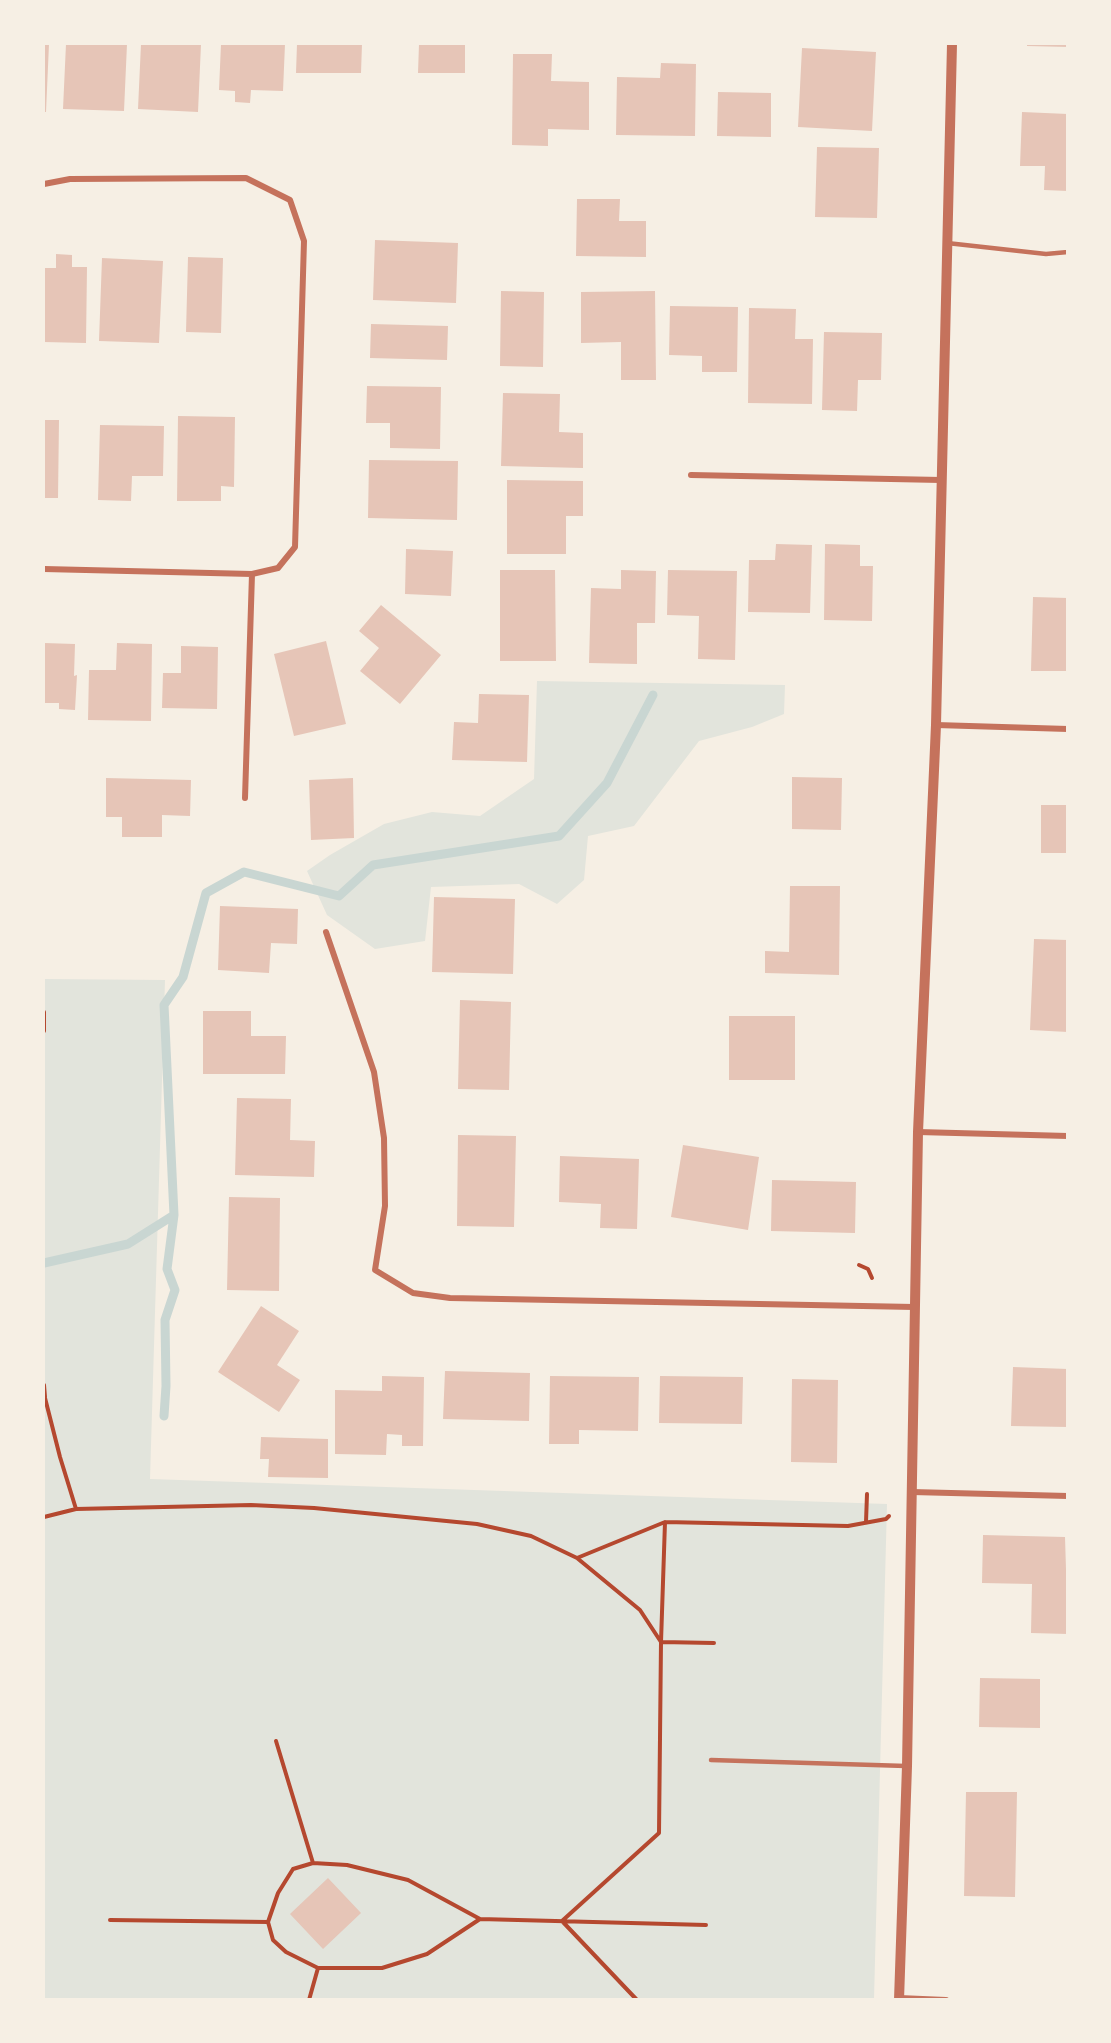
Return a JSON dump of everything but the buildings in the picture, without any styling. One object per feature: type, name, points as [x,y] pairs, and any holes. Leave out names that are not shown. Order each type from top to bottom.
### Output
[{"type":"street","points":[[946,2000],[899,1999],[907,1766],[918,1132],[936,725],[952,44]]},
{"type":"street","points":[[44,184],[70,179],[246,178],[290,200],[304,241],[296,547],[278,568],[252,574],[44,569]]},
{"type":"street","points":[[691,475],[941,480]]},
{"type":"street","points":[[244,798],[252,574]]},
{"type":"street","points":[[936,725],[1068,729]]},
{"type":"street","points":[[326,932],[374,1072],[384,1138],[385,1206],[375,1270],[413,1293],[450,1298],[914,1307]]},
{"type":"street","points":[[918,1132],[1068,1136]]},
{"type":"street","points":[[912,1492],[1068,1496]]},
{"type":"lane","points":[[947,243],[1046,254],[1068,252]]},
{"type":"lane","points":[[711,1760],[907,1766]]},
{"type":"path","points":[[44,1012],[44,1031]]},
{"type":"path","points":[[859,1264],[868,1269],[872,1278]]},
{"type":"path","points":[[44,1385],[44,1397],[76,1509]]},
{"type":"path","points":[[866,1522],[867,1494]]},
{"type":"path","points":[[44,1517],[76,1509],[251,1505],[314,1508],[477,1524],[531,1536],[578,1558],[640,1610],[661,1642]]},
{"type":"path","points":[[578,1558],[666,1522],[848,1526],[886,1519]]},
{"type":"path","points":[[562,1921],[658,1833],[661,1642],[666,1522]]},
{"type":"path","points":[[661,1642],[714,1643]]},
{"type":"path","points":[[276,1741],[313,1863]]},
{"type":"path","points":[[480,1919],[427,1954],[382,1968],[318,1968],[286,1952],[273,1940],[268,1922],[278,1893],[293,1869],[313,1863],[347,1865],[408,1880],[480,1919],[706,1925]]},
{"type":"path","points":[[110,1920],[268,1922]]},
{"type":"path","points":[[562,1921],[637,2000]]},
{"type":"path","points":[[309,2000],[318,1968]]},
{"type":"shaded area","points":[[537,681],[785,685],[784,714],[752,727],[699,741],[634,826],[588,836],[584,880],[557,904],[519,884],[431,887],[425,941],[375,949],[327,915],[307,871],[330,855],[384,824],[432,812],[480,816],[534,779]]},
{"type":"shaded area","points":[[44,979],[165,980],[150,1479],[887,1504],[874,1999],[44,2000]]},
{"type":"waterway","points":[[164,1416],[165,1320],[175,1290],[167,1269],[174,1215],[164,1005],[183,977],[206,893],[244,872],[339,896],[373,865],[559,836],[607,783],[653,695]]},
{"type":"waterway","points":[[44,1263],[128,1244],[174,1215]]}]
